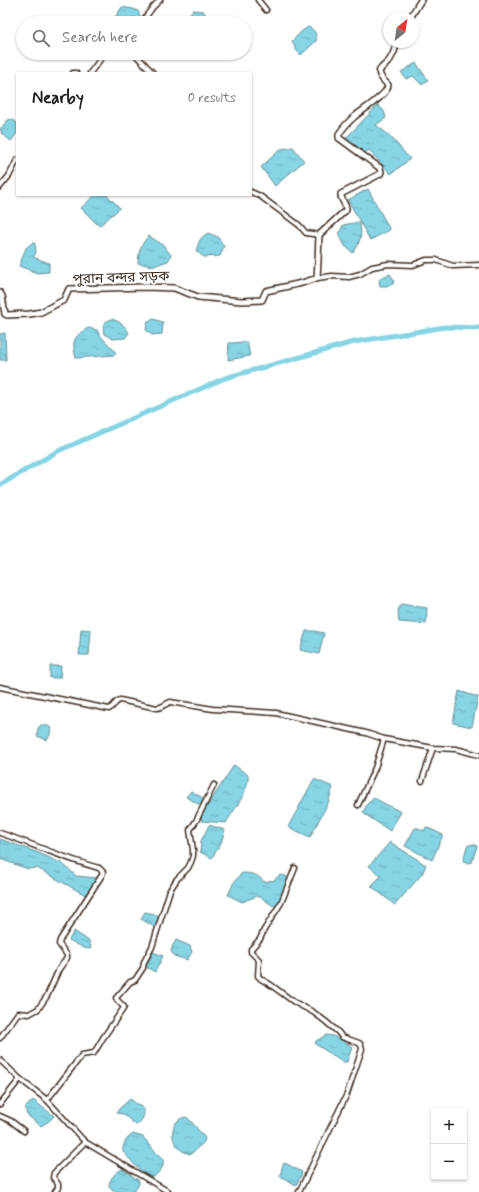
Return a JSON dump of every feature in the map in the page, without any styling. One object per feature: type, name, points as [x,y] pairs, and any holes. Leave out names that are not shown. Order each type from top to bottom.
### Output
[{"type":"street","points":[[146,16],[160,0]]},
{"type":"street","points":[[258,0],[266,10]]},
{"type":"street","points":[[414,12],[421,0]]},
{"type":"street","points":[[396,48],[389,61],[380,69],[379,72],[380,76],[388,85],[388,89],[352,119],[339,134],[340,138],[380,168],[381,172],[380,174],[341,194],[346,210],[319,235],[317,278],[332,276],[349,277],[360,274],[372,267],[388,264],[412,265],[426,260],[436,260],[453,266],[479,265]]},
{"type":"street","points":[[91,72],[100,60]]},
{"type":"street","points":[[141,60],[152,72]]},
{"type":"street","points":[[0,187],[9,176],[16,162]]},
{"type":"street","points":[[252,192],[260,196],[306,232],[319,235]]},
{"type":"street","name":"পুরান বন্দর সড়ক","points":[[0,293],[2,296],[5,314],[30,314],[41,312],[64,300],[69,289],[146,287],[174,288],[198,297],[242,301],[262,300],[266,291],[302,284],[317,278]]},
{"type":"street","points":[[0,687],[109,709],[113,708],[120,700],[157,708],[170,702],[213,709],[276,713],[366,733],[384,739],[433,748],[456,749],[479,755]]},
{"type":"street","points":[[358,805],[375,768],[384,739]]},
{"type":"street","points":[[422,781],[433,748]]},
{"type":"street","points":[[47,1100],[82,1055],[94,1053],[102,1038],[123,1009],[124,1007],[116,1000],[116,998],[130,982],[135,980],[143,968],[144,962],[152,947],[170,890],[177,879],[188,868],[193,856],[190,830],[214,785]]},
{"type":"street","points":[[0,833],[19,839],[57,855],[99,868],[103,872],[60,940],[59,944],[67,955],[67,958],[58,969],[47,996],[38,1009],[29,1014],[18,1013],[0,1038]]},
{"type":"street","points":[[295,868],[281,903],[260,939],[251,949],[251,952],[258,960],[258,976],[294,1002],[326,1020],[342,1037],[359,1043],[362,1049],[347,1094],[299,1192]]},
{"type":"street","points":[[0,1060],[20,1079],[47,1100],[85,1142],[167,1192]]},
{"type":"street","points":[[0,1104],[20,1079]]},
{"type":"street","points":[[0,1116],[11,1121],[24,1131]]},
{"type":"street","points":[[55,1192],[58,1188],[58,1184],[53,1177],[54,1173],[85,1142]]},
{"type":"water","points":[[122,7],[138,11],[140,16],[116,16]]},
{"type":"water","points":[[193,10],[203,11],[207,16],[187,16]]},
{"type":"water","points":[[308,27],[315,32],[316,41],[301,55],[296,50],[292,41]]},
{"type":"water","points":[[416,63],[428,80],[422,85],[413,76],[406,79],[401,72]]},
{"type":"water","points":[[378,105],[384,111],[386,118],[376,125],[390,136],[410,159],[391,174],[369,150],[363,154],[344,140]]},
{"type":"water","points":[[12,119],[16,122],[16,134],[11,141],[2,134],[0,129],[8,120]]},
{"type":"water","points":[[293,147],[304,161],[275,186],[261,167],[281,149]]},
{"type":"water","points":[[368,189],[390,230],[370,240],[348,200]]},
{"type":"water","points":[[94,196],[108,196],[120,208],[99,226],[81,208]]},
{"type":"water","points":[[359,222],[361,230],[360,238],[353,253],[345,246],[339,234],[343,225]]},
{"type":"water","points":[[208,233],[218,237],[224,246],[220,256],[204,257],[196,251],[201,239]]},
{"type":"water","points":[[149,236],[163,245],[171,255],[168,261],[153,266],[138,263],[140,248]]},
{"type":"water","points":[[33,242],[35,244],[36,253],[33,257],[49,263],[49,272],[37,273],[19,266],[26,248]]},
{"type":"water","points":[[390,274],[394,280],[393,284],[380,286],[379,280]]},
{"type":"water","points":[[112,319],[122,324],[126,328],[129,333],[125,338],[113,339],[104,334],[104,324],[106,321]]},
{"type":"water","points":[[153,319],[163,322],[162,334],[152,335],[146,330],[147,323]]},
{"type":"water","points":[[88,328],[97,330],[116,353],[114,355],[76,358],[74,340]]},
{"type":"water","points":[[5,333],[6,360],[0,360],[0,334]]},
{"type":"water","points":[[247,342],[250,356],[228,360],[229,343]]},
{"type":"water","points":[[401,604],[427,608],[426,624],[399,622],[398,610]]},
{"type":"water","points":[[81,629],[91,630],[89,655],[79,655]]},
{"type":"water","points":[[306,631],[324,633],[319,654],[300,650]]},
{"type":"water","points":[[50,666],[61,666],[60,678],[50,678]]},
{"type":"water","points":[[459,691],[478,697],[472,727],[453,723]]},
{"type":"water","points":[[41,725],[46,725],[51,728],[50,735],[47,740],[37,736],[38,728]]},
{"type":"water","points":[[234,765],[248,775],[248,781],[244,794],[226,823],[202,821],[201,816]]},
{"type":"water","points":[[314,779],[333,787],[328,803],[310,837],[288,827]]},
{"type":"water","points":[[191,791],[203,798],[200,805],[186,797]]},
{"type":"water","points":[[374,798],[401,812],[390,831],[363,813],[367,804]]},
{"type":"water","points":[[209,825],[225,830],[221,843],[212,858],[200,852],[201,841]]},
{"type":"water","points":[[426,827],[443,835],[432,860],[405,846],[415,828],[424,831]]},
{"type":"water","points":[[0,839],[39,853],[63,864],[76,876],[97,878],[87,896],[37,868],[28,869],[0,859]]},
{"type":"water","points":[[390,842],[426,865],[422,874],[395,905],[371,886],[381,876],[369,866]]},
{"type":"water","points":[[473,844],[477,846],[472,862],[469,863],[463,861],[467,846]]},
{"type":"water","points":[[242,873],[254,874],[264,882],[274,880],[280,875],[286,876],[289,881],[278,906],[273,906],[257,896],[242,902],[228,895],[234,882]]},
{"type":"water","points":[[145,912],[155,914],[159,918],[156,928],[141,919]]},
{"type":"water","points":[[74,931],[89,941],[91,947],[90,949],[84,948],[69,940]]},
{"type":"water","points":[[176,940],[190,946],[192,952],[187,960],[174,956],[171,951]]},
{"type":"water","points":[[153,952],[163,956],[155,972],[146,967]]},
{"type":"water","points":[[326,1035],[333,1036],[352,1047],[347,1062],[344,1062],[315,1044],[316,1041]]},
{"type":"water","points":[[130,1099],[144,1109],[143,1118],[136,1125],[123,1114],[116,1113]]},
{"type":"water","points":[[33,1100],[54,1116],[41,1126],[27,1115],[25,1108]]},
{"type":"water","points":[[186,1117],[205,1138],[204,1142],[191,1154],[184,1152],[178,1147],[174,1142],[173,1136],[175,1124],[180,1119]]},
{"type":"water","points":[[133,1134],[143,1137],[163,1160],[160,1171],[154,1177],[141,1171],[123,1152],[125,1142]]},
{"type":"water","points":[[285,1163],[302,1172],[296,1185],[280,1176],[283,1164]]},
{"type":"water","points":[[122,1169],[139,1181],[139,1184],[134,1192],[115,1192],[109,1186],[113,1176]]},
{"type":"waterway","points":[[0,485],[58,451],[225,378],[354,342],[445,327],[479,328]]}]
